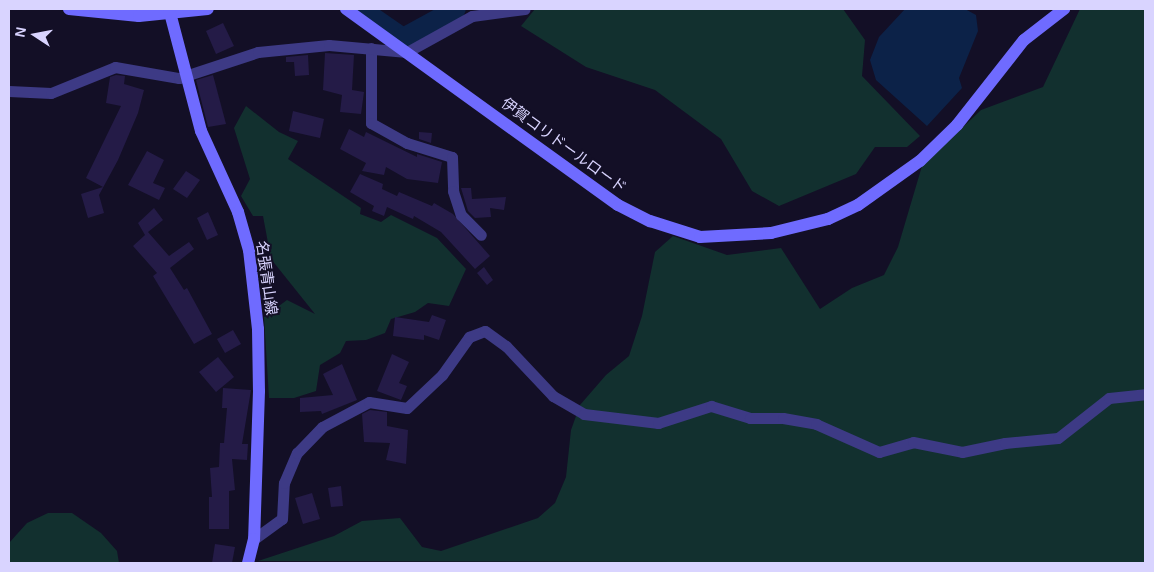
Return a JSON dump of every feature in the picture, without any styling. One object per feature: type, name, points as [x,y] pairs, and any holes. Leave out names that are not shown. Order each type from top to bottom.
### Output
[{"type":"street","points":[[69,9],[139,16],[208,9]]},
{"type":"street","name":"伊賀コリドールロード","points":[[346,9],[618,205],[650,221],[700,237],[748,236],[828,219],[858,205],[897,179],[957,125],[1024,40],[1064,9]]},
{"type":"street","points":[[9,91],[51,93],[115,67],[179,78],[184,75],[210,70],[258,52],[329,46],[407,52],[472,16],[525,9]]},
{"type":"street","name":"名張青山線","points":[[170,12],[184,75],[201,131],[238,212],[249,250],[258,329],[254,539],[248,563]]},
{"type":"street","points":[[371,48],[371,123],[407,143],[452,157],[453,191],[461,215],[481,234]]},
{"type":"street","points":[[254,539],[282,519],[284,483],[297,453],[322,427],[369,402],[407,408],[442,375],[469,337],[485,331],[506,346],[553,396],[584,414],[658,423],[710,406],[750,418],[783,418],[816,424],[879,452],[913,442],[962,452],[1006,443],[1058,438],[1109,398],[1145,394]]},
{"type":"green space","points":[[535,9],[843,9],[865,40],[862,76],[920,136],[907,147],[875,147],[856,174],[779,206],[752,191],[721,139],[655,90],[586,67],[521,26]]},
{"type":"green space","points":[[1080,9],[1145,9],[1145,563],[258,561],[334,536],[362,521],[400,518],[422,547],[441,551],[538,518],[555,503],[566,477],[571,430],[580,405],[606,375],[629,356],[642,316],[655,252],[673,236],[727,255],[781,248],[820,309],[852,288],[884,275],[898,247],[922,166],[981,110],[1043,87]]},
{"type":"green space","points":[[246,106],[279,132],[298,141],[288,159],[361,208],[360,214],[381,222],[391,215],[437,238],[466,269],[449,306],[428,303],[415,312],[391,319],[385,333],[366,340],[346,341],[340,353],[320,365],[316,391],[294,398],[269,398],[264,317],[287,300],[315,314],[271,259],[263,216],[253,216],[241,196],[250,179],[234,128]]},
{"type":"green space","points":[[48,513],[72,513],[101,533],[117,551],[119,563],[9,563],[9,543],[27,523]]},
{"type":"water","points":[[905,9],[965,9],[976,15],[978,31],[959,78],[962,88],[927,126],[876,80],[870,60],[879,37]]},
{"type":"building","points":[[223,23],[234,46],[216,54],[206,31]]},
{"type":"building","points":[[325,53],[354,55],[352,90],[364,92],[361,114],[340,112],[342,95],[323,90]]},
{"type":"building","points":[[308,55],[309,75],[295,76],[294,62],[286,62],[286,57]]},
{"type":"building","points":[[116,75],[125,76],[124,84],[144,90],[138,113],[118,160],[99,195],[104,213],[88,218],[81,194],[103,187],[86,178],[121,106],[106,103],[110,77]]},
{"type":"building","points":[[213,75],[226,124],[208,127],[196,80]]},
{"type":"building","points":[[293,111],[324,119],[320,138],[289,131]]},
{"type":"building","points":[[349,129],[364,137],[366,132],[417,157],[417,154],[442,162],[438,183],[407,179],[386,167],[384,175],[362,171],[366,163],[340,149]]},
{"type":"building","points":[[419,132],[432,133],[431,143],[419,139]]},
{"type":"building","points":[[147,151],[164,160],[153,183],[165,188],[159,200],[128,185]]},
{"type":"building","points":[[186,171],[200,180],[187,198],[173,189]]},
{"type":"building","points":[[360,174],[383,184],[382,189],[397,196],[399,192],[432,206],[434,203],[453,214],[490,256],[475,269],[441,232],[414,216],[413,219],[387,207],[384,216],[372,211],[374,206],[350,192]]},
{"type":"building","points":[[461,188],[471,188],[472,199],[506,197],[504,210],[490,208],[491,217],[475,218],[468,211]]},
{"type":"building","points":[[154,208],[163,220],[148,232],[169,256],[189,242],[194,249],[170,268],[184,290],[187,288],[212,334],[194,344],[153,276],[157,273],[133,246],[145,235],[138,223]]},
{"type":"building","points":[[208,212],[218,235],[207,240],[197,218]]},
{"type":"building","points":[[484,267],[493,280],[487,285],[477,273]]},
{"type":"building","points":[[432,315],[446,320],[439,340],[424,335],[424,340],[393,336],[395,317],[429,322]]},
{"type":"building","points":[[233,330],[241,344],[225,353],[217,339]]},
{"type":"building","points":[[392,354],[409,362],[399,383],[407,386],[401,400],[377,391]]},
{"type":"building","points":[[218,357],[234,377],[216,392],[199,372]]},
{"type":"building","points":[[342,364],[357,400],[322,414],[321,411],[300,412],[300,398],[333,395],[323,374]]},
{"type":"building","points":[[223,388],[251,390],[242,444],[248,444],[247,460],[232,459],[235,490],[229,491],[229,529],[209,529],[209,497],[212,497],[210,468],[219,467],[220,443],[224,443],[227,408],[222,408]]},
{"type":"building","points":[[370,410],[387,412],[387,426],[408,430],[406,464],[386,460],[390,443],[364,442],[362,414]]},
{"type":"building","points":[[341,486],[343,506],[331,507],[328,488]]},
{"type":"building","points":[[312,493],[320,519],[303,524],[295,498]]},
{"type":"building","points":[[215,544],[235,547],[232,563],[212,563]]},
{"type":"waterway","points":[[361,9],[403,38],[456,9]]}]
